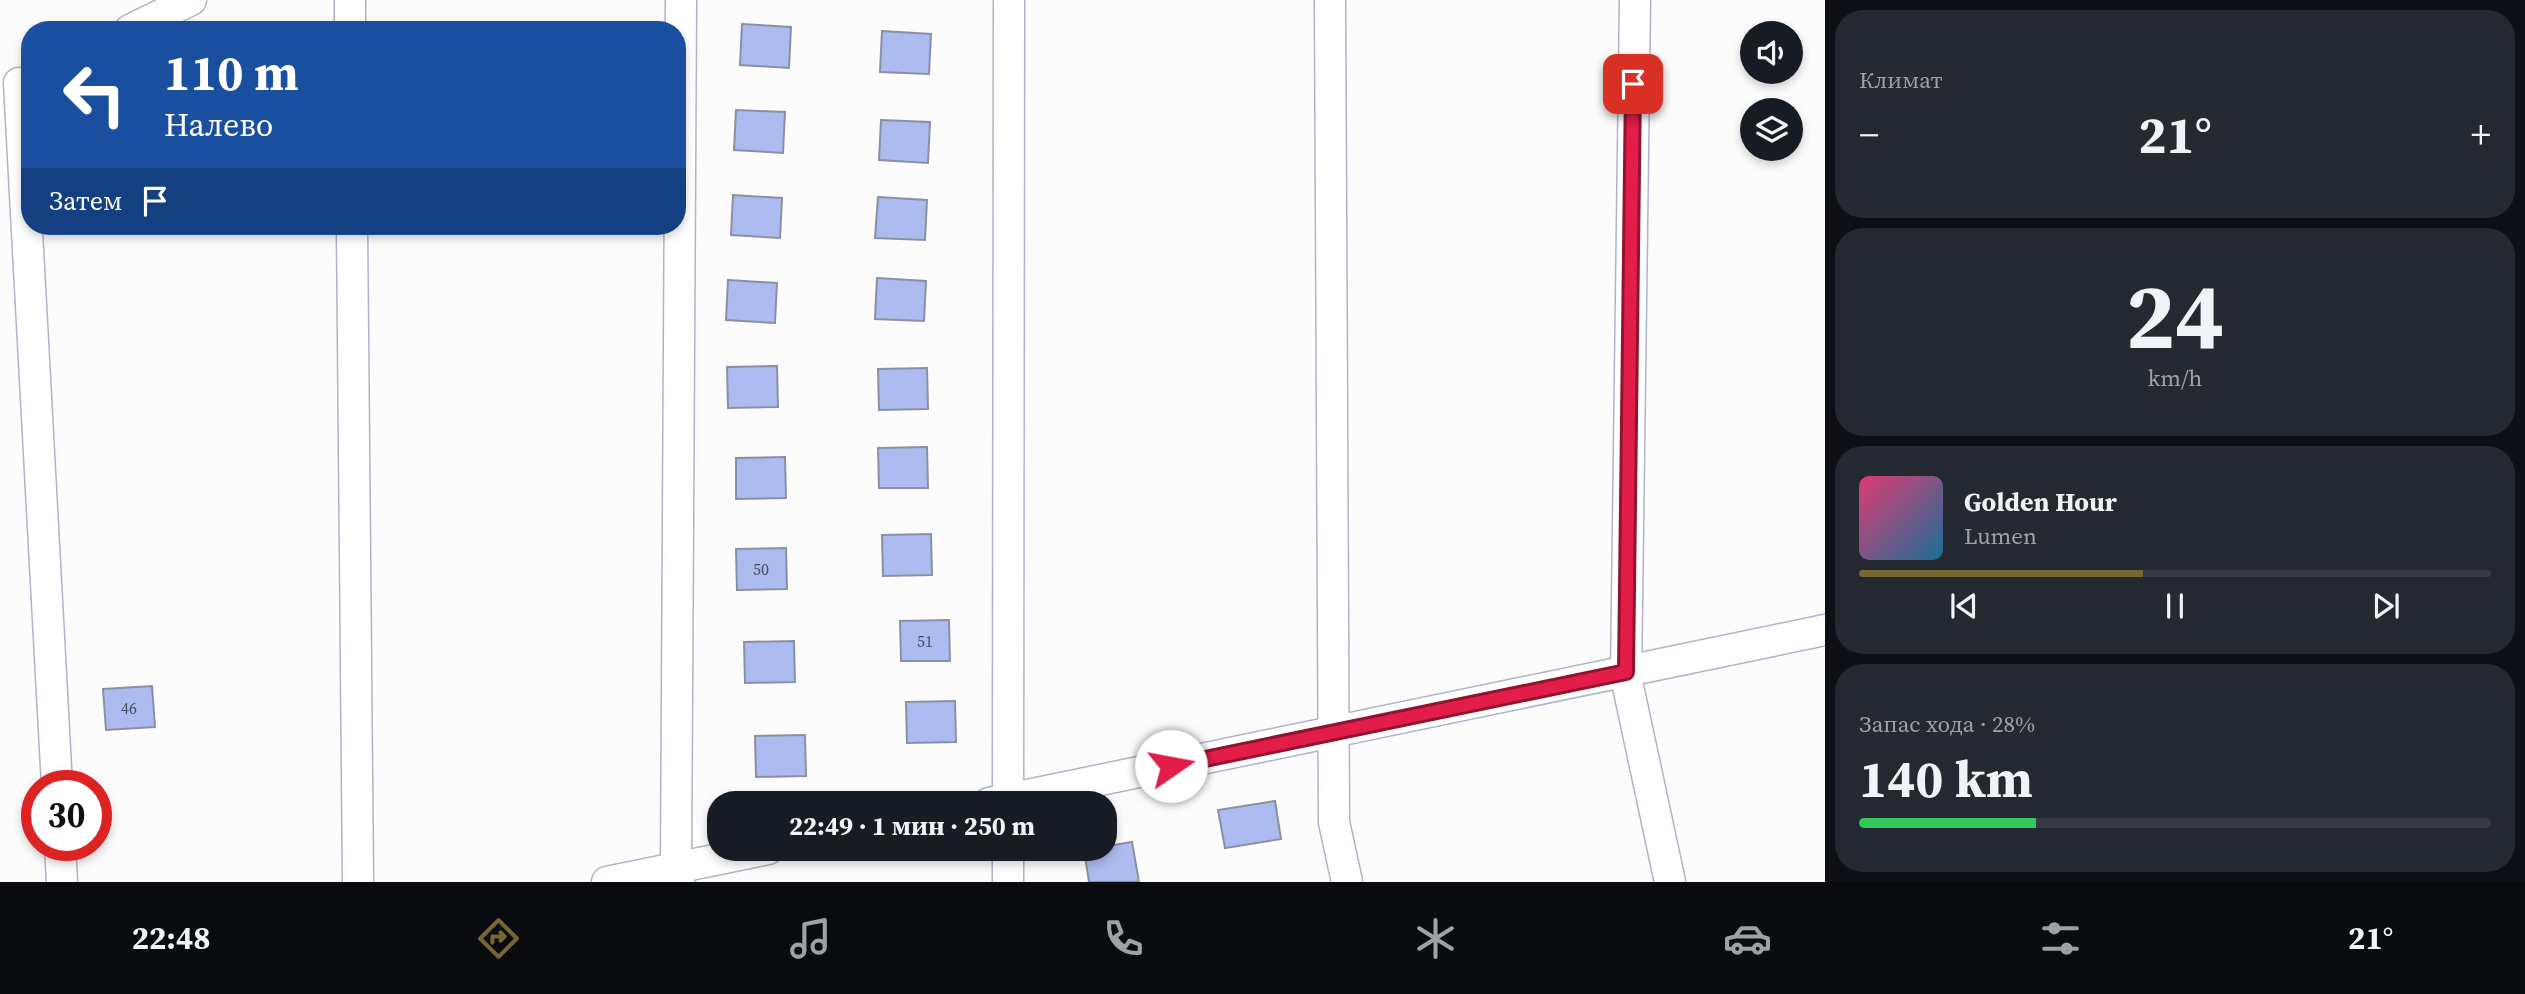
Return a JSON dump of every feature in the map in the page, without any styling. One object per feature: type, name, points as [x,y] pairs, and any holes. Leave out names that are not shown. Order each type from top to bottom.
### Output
[{"type":"street","points":[[148,21],[191,0]]},
{"type":"street","points":[[350,0],[350,21]]},
{"type":"street","points":[[681,0],[681,21]]},
{"type":"street","points":[[1002,791],[1009,0]]},
{"type":"street","points":[[1330,0],[1334,822],[1347,882]]},
{"type":"street","points":[[1635,0],[1626,672],[1670,882]]},
{"type":"street","points":[[16,88],[21,173]]},
{"type":"street","points":[[25,235],[56,770]]},
{"type":"street","points":[[352,235],[358,882]]},
{"type":"street","points":[[677,875],[680,235]]},
{"type":"street","points":[[1054,791],[1825,631]]},
{"type":"street","points":[[61,861],[62,882]]},
{"type":"street","points":[[607,882],[677,875],[726,861]]},
{"type":"street","points":[[1008,861],[1008,882]]},
{"type":"building","points":[[742,24],[791,27],[789,68],[740,65]]},
{"type":"building","points":[[882,31],[931,34],[929,74],[880,72]]},
{"type":"building","points":[[736,110],[785,112],[783,153],[734,150]]},
{"type":"building","points":[[881,120],[930,122],[928,163],[879,160]]},
{"type":"building","points":[[733,195],[782,198],[780,238],[731,235]]},
{"type":"building","points":[[878,197],[927,200],[925,240],[875,238]]},
{"type":"building","points":[[877,278],[926,281],[924,321],[875,319]]},
{"type":"building","points":[[728,280],[777,283],[775,323],[726,320]]},
{"type":"building","points":[[777,366],[778,407],[728,408],[727,367]]},
{"type":"building","points":[[927,368],[928,409],[879,410],[878,369]]},
{"type":"building","points":[[927,447],[928,488],[879,488],[878,448]]},
{"type":"building","points":[[785,457],[786,498],[736,499],[736,458]]},
{"type":"building","points":[[931,534],[932,575],[883,576],[882,535]]},
{"type":"building","points":[[786,548],[787,589],[737,590],[736,549]]},
{"type":"building","points":[[949,620],[950,661],[901,661],[900,621]]},
{"type":"building","points":[[794,641],[795,682],[745,683],[744,642]]},
{"type":"building","points":[[152,686],[155,727],[106,730],[103,689]]},
{"type":"building","points":[[955,701],[956,742],[907,743],[906,702]]},
{"type":"building","points":[[805,735],[806,776],[756,777],[755,736]]},
{"type":"building","points":[[1275,801],[1281,839],[1225,848],[1218,810]]},
{"type":"building","points":[[1132,842],[1139,882],[1089,882],[1086,861],[1117,861],[1117,844]]},
{"type":"route","points":[[1171,766],[1626,672],[1633,84]]}]
